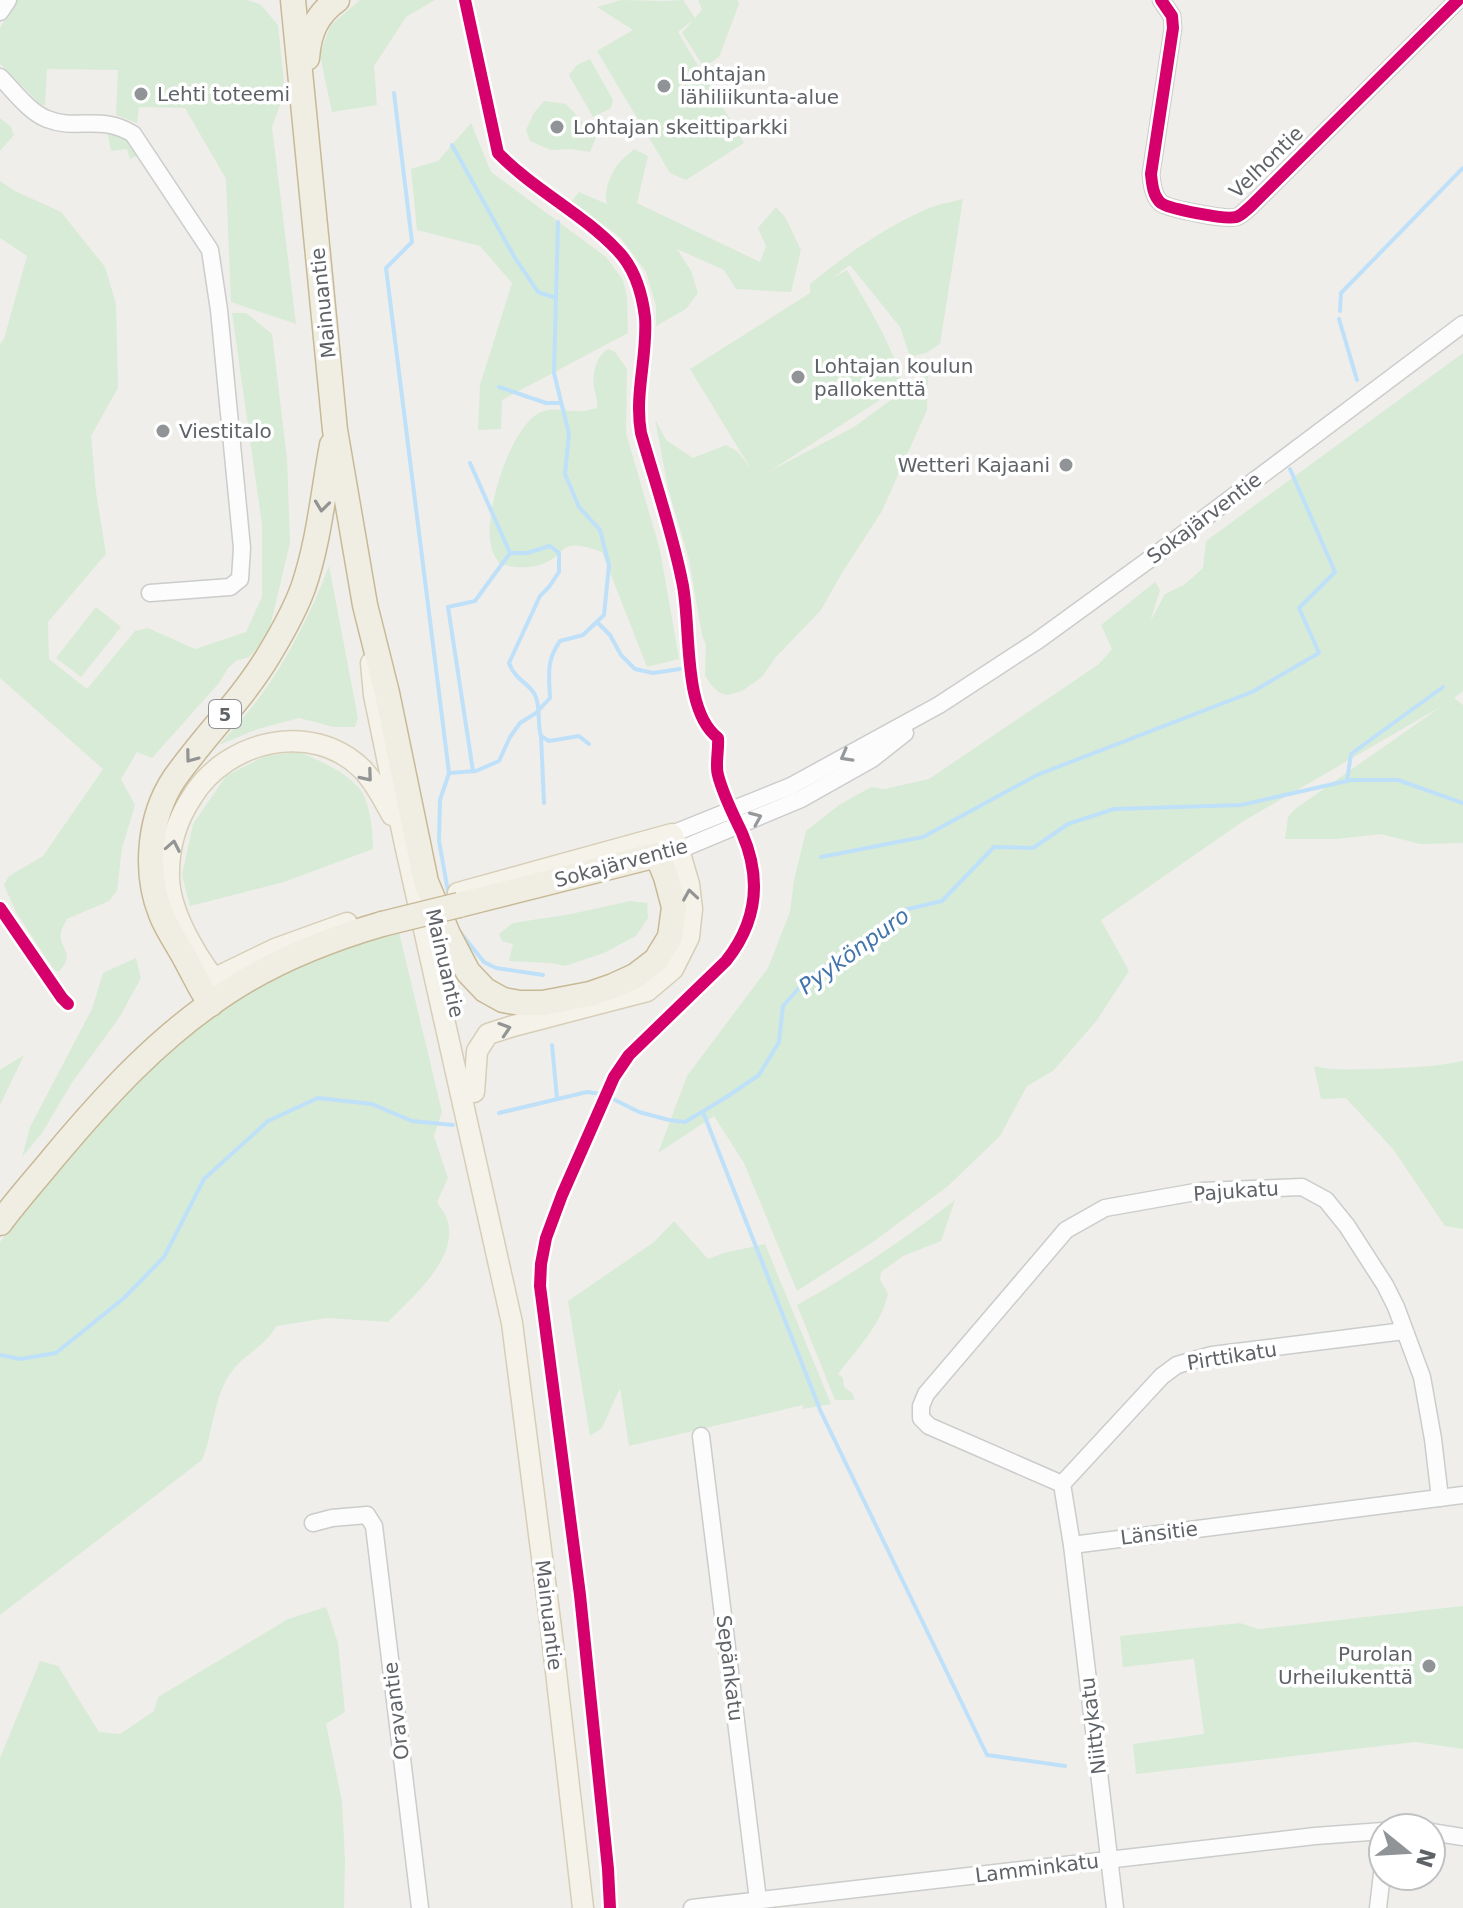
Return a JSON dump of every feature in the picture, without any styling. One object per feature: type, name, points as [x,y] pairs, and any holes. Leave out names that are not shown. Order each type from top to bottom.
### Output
[{"type":"highway","points":[[280,0],[294,12]]},
{"type":"highway","points":[[304,109],[308,43],[315,22],[325,8],[337,0]]},
{"type":"highway","name":"Mainuantie","points":[[294,12],[335,430],[365,605],[387,693],[426,882]]},
{"type":"highway","name":"5","points":[[213,992],[191,969],[160,914],[150,846],[163,799],[173,781],[252,681],[302,592],[320,525],[335,430]]},
{"type":"highway","name":"5","points":[[426,882],[456,951],[468,972],[485,990],[503,1000],[543,1003],[613,986],[635,976],[656,960],[670,937],[674,907],[666,877],[666,845]]},
{"type":"highway","name":"Sokajärventie","points":[[5,1216],[88,1115],[213,992],[382,918],[666,845]]},
{"type":"main road","name":"Mainuantie","points":[[365,605],[374,695],[512,1323],[583,1908]]},
{"type":"main road","points":[[213,992],[180,919],[169,882],[170,861],[177,826],[193,795],[227,761],[255,748],[283,741],[306,741],[336,750],[372,780],[404,840]]},
{"type":"main road","points":[[474,1092],[477,1051],[488,1034],[647,991],[673,969],[689,937],[692,909],[689,884],[666,845]]},
{"type":"main road","name":"Mainuantie","points":[[426,882],[474,1092],[513,1296],[512,1323]]},
{"type":"street","points":[[0,12],[8,0]]},
{"type":"street","name":"Velhontie","points":[[1161,0],[1172,16],[1173,28],[1151,174],[1153,189],[1160,203],[1172,208],[1227,218],[1237,217],[1251,206],[1458,0]]},
{"type":"street","points":[[0,77],[36,113],[56,121],[113,124],[133,134],[210,250],[219,310],[242,548],[240,579],[230,587],[150,593]]},
{"type":"street","name":"Sokajärventie","points":[[666,845],[801,799],[872,759],[939,705],[1037,641],[1142,565],[1463,324]]},
{"type":"street","name":"Pajukatu","points":[[1062,1484],[929,1426],[921,1418],[921,1406],[926,1394],[1066,1230],[1105,1208],[1201,1191],[1302,1187],[1326,1200],[1347,1226],[1385,1285],[1422,1377],[1440,1498]]},
{"type":"street","name":"Pirttikatu","points":[[1062,1484],[1162,1376],[1177,1365],[1212,1355],[1404,1331]]},
{"type":"street","name":"Sepänkatu","points":[[701,1436],[758,1900]]},
{"type":"street","points":[[1062,1484],[1072,1545]]},
{"type":"street","name":"Länsitie","points":[[1072,1545],[1463,1495]]},
{"type":"street","name":"Oravantie","points":[[313,1523],[367,1515],[374,1526],[420,1908]]},
{"type":"street","name":"Niittykatu","points":[[1072,1545],[1115,1908]]},
{"type":"street","name":"Lamminkatu","points":[[692,1908],[1367,1832]]},
{"type":"green space","points":[[17,0],[247,0],[260,4],[278,25],[285,91],[272,127],[296,324],[231,302],[226,179],[185,108],[139,107],[137,123],[116,115],[118,70],[47,69],[45,105],[41,105],[0,64],[0,28]]},
{"type":"green space","points":[[360,0],[435,0],[406,17],[374,66],[377,105],[332,112],[320,55],[330,26]]},
{"type":"green space","name":"Lohtajan lähiliikunta-alue","points":[[621,0],[683,0],[695,18],[702,10],[698,0],[738,0],[719,57],[704,67],[682,33],[694,19],[678,32],[744,143],[686,180],[670,173],[597,51],[633,30],[597,7]]},
{"type":"green space","points":[[590,59],[613,100],[611,108],[593,117],[569,75],[577,65]]},
{"type":"green space","name":"Lohtajan skeittiparkki","points":[[544,101],[566,104],[596,137],[590,152],[551,150],[530,141],[526,130]]},
{"type":"green space","points":[[0,118],[11,127],[14,135],[0,151]]},
{"type":"green space","points":[[471,123],[491,172],[606,257],[623,280],[627,297],[628,333],[502,400],[501,429],[478,430],[480,385],[512,283],[480,246],[417,230],[411,169],[438,161]]},
{"type":"green space","points":[[107,131],[126,139],[139,155],[130,159],[127,149],[111,151]]},
{"type":"green space","points":[[634,149],[648,156],[637,203],[760,262],[766,246],[758,228],[776,207],[785,217],[801,250],[791,292],[736,289],[724,270],[677,249],[691,271],[698,293],[686,309],[656,326],[656,306],[646,272],[620,237],[571,202],[579,192],[607,204],[612,173]]},
{"type":"green space","points":[[0,181],[61,212],[105,267],[116,304],[118,388],[91,436],[106,554],[48,622],[49,659],[87,689],[135,631],[148,628],[195,649],[246,632],[262,597],[262,525],[232,313],[246,313],[272,334],[287,459],[290,543],[270,627],[249,657],[236,661],[228,668],[219,683],[152,758],[137,752],[121,779],[135,805],[122,848],[117,891],[109,901],[67,919],[61,930],[61,938],[67,954],[60,971],[52,967],[16,912],[4,885],[9,876],[43,856],[103,769],[0,678],[0,344],[27,256],[0,238]]},
{"type":"green space","points":[[963,199],[940,344],[926,353],[910,357],[900,327],[850,265],[832,278],[847,270],[886,340],[903,385],[770,471],[854,427],[928,373],[927,410],[882,511],[821,610],[775,658],[762,677],[742,691],[727,695],[720,693],[705,676],[706,645],[689,560],[668,488],[655,419],[666,440],[693,458],[726,445],[738,452],[751,469],[690,369],[810,293],[810,284],[868,241],[916,214]]},
{"type":"green space","points":[[608,349],[615,352],[627,369],[626,433],[660,550],[679,659],[647,667],[602,552],[570,546],[542,564],[520,567],[499,563],[491,546],[491,514],[495,494],[509,452],[519,434],[541,412],[597,408],[594,371],[600,356]]},
{"type":"green space","points":[[1463,353],[1463,691],[1454,698],[1463,705],[1463,843],[1420,844],[1381,834],[1336,839],[1285,839],[1288,817],[1295,809],[1442,706],[1242,822],[1101,920],[1129,971],[1097,1020],[1053,1071],[1027,1086],[1000,1136],[948,1186],[873,1242],[797,1291],[744,1163],[714,1116],[658,1153],[687,1076],[768,968],[790,912],[806,831],[839,805],[871,787],[885,789],[929,779],[1099,664],[1112,649],[1101,625],[1155,582],[1160,590],[1150,622],[1165,594],[1184,585],[1203,568],[1206,541]]},
{"type":"green space","points":[[329,566],[358,718],[355,727],[334,727],[299,718],[258,729],[219,745],[254,704],[290,651]]},
{"type":"green space","points":[[96,607],[121,627],[81,677],[56,658]]},
{"type":"green space","points":[[299,752],[339,771],[363,793],[373,849],[284,882],[190,906],[182,875],[193,824],[226,776],[265,756]]},
{"type":"green space","points":[[630,901],[647,903],[648,918],[636,936],[604,953],[565,966],[509,961],[513,944],[502,941],[499,934],[513,923]]},
{"type":"green space","points":[[399,932],[442,1112],[434,1136],[448,1178],[437,1202],[447,1219],[449,1234],[440,1262],[421,1289],[388,1322],[328,1318],[276,1326],[267,1339],[237,1365],[226,1381],[217,1402],[202,1460],[0,1615],[0,1242],[88,1130],[177,1041],[246,990],[363,938]]},
{"type":"green space","points":[[136,958],[141,978],[119,1018],[73,1081],[42,1133],[22,1157],[30,1127],[92,1009],[103,973]]},
{"type":"green space","points":[[24,1055],[0,1105],[0,1070]]},
{"type":"green space","points":[[1463,1061],[1463,1229],[1445,1226],[1393,1149],[1346,1098],[1321,1099],[1314,1066],[1384,1069]]},
{"type":"green space","points":[[955,1200],[941,1241],[903,1256],[881,1272],[880,1280],[888,1294],[885,1305],[868,1336],[838,1374],[855,1400],[835,1400],[797,1305],[878,1256]]},
{"type":"green space","points":[[674,1221],[708,1259],[765,1244],[831,1404],[803,1409],[803,1405],[629,1446],[620,1388],[602,1428],[590,1436],[568,1301],[654,1242]]},
{"type":"green space","points":[[1463,1606],[1463,1749],[1415,1742],[1136,1774],[1133,1744],[1204,1734],[1194,1659],[1123,1667],[1120,1636],[1240,1623],[1258,1629]]},
{"type":"green space","points":[[326,1607],[338,1643],[345,1712],[326,1724],[342,1801],[344,1908],[0,1908],[0,1758],[40,1661],[58,1666],[99,1732],[120,1734],[154,1711],[158,1697],[288,1619]]},
{"type":"waterway","points":[[394,93],[412,242],[386,268],[449,773],[440,800],[439,841],[449,897]]},
{"type":"waterway","points":[[452,145],[515,258],[538,292],[556,298]]},
{"type":"waterway","points":[[1340,311],[1341,293],[1463,168]]},
{"type":"waterway","points":[[449,773],[476,771],[499,761],[520,723],[536,713],[550,698],[550,662],[560,641],[583,635],[604,615],[609,565],[600,530],[579,507],[565,474],[569,434],[554,373],[558,222]]},
{"type":"waterway","points":[[1339,319],[1357,380]]},
{"type":"waterway","points":[[499,387],[546,403],[561,403]]},
{"type":"waterway","points":[[470,463],[510,553],[475,601],[448,607],[473,771]]},
{"type":"waterway","points":[[821,857],[923,837],[1037,775],[1252,692],[1319,653],[1299,608],[1335,572],[1290,469]]},
{"type":"waterway","points":[[510,553],[527,553],[550,546],[559,553],[559,572],[540,596],[509,663],[535,695],[541,736],[549,741],[579,736],[589,744]]},
{"type":"waterway","points":[[597,622],[635,669],[653,673],[680,669]]},
{"type":"waterway","points":[[1347,781],[1351,754],[1443,687]]},
{"type":"waterway","points":[[541,736],[544,803]]},
{"type":"waterway","name":"Pyykönpuro","points":[[613,1099],[639,1112],[685,1122],[725,1098],[759,1075],[779,1042],[783,1006],[807,979],[904,910],[942,901],[994,847],[1033,848],[1068,824],[1114,809],[1241,805],[1351,780],[1398,780],[1463,803]]},
{"type":"waterway","points":[[459,931],[484,962],[496,968],[543,975]]},
{"type":"waterway","points":[[552,1045],[557,1098]]},
{"type":"waterway","name":"Pyykönpuro","points":[[499,1113],[587,1092],[601,1094]]},
{"type":"waterway","name":"Pyykönpuro","points":[[0,1355],[20,1359],[56,1353],[124,1298],[164,1257],[204,1179],[268,1121],[318,1098],[372,1104],[412,1121],[453,1125]]},
{"type":"waterway","points":[[703,1112],[821,1412],[987,1755],[1065,1766]]},
{"type":"cycle path","points":[[465,0],[498,153],[617,250],[633,272],[639,290],[645,317],[639,404],[641,433],[682,581],[690,665],[698,708],[706,725],[718,738],[718,775],[748,850],[754,883],[750,915],[726,961],[629,1055],[614,1077],[562,1195],[546,1238],[541,1264],[540,1286],[580,1595],[610,1908]]},
{"type":"cycle path","points":[[1161,0],[1172,16],[1173,28],[1151,174],[1153,190],[1158,200],[1166,205],[1230,218],[1251,206],[1458,0]]},
{"type":"cycle path","points":[[0,908],[68,1004]]},
{"type":"place","name":"Lohtajan lähiliikunta-alue","points":[[664,86]]},
{"type":"place","name":"Lehti toteemi","points":[[141,94]]},
{"type":"place","name":"Lohtajan skeittiparkki","points":[[557,127]]},
{"type":"place","name":"Lohtajan koulun pallokenttä","points":[[798,377]]},
{"type":"place","name":"Viestitalo","points":[[163,431]]},
{"type":"place","name":"Wetteri Kajaani","points":[[1066,465]]},
{"type":"place","name":"Purolan Urheilukenttä","points":[[1429,1666]]}]
